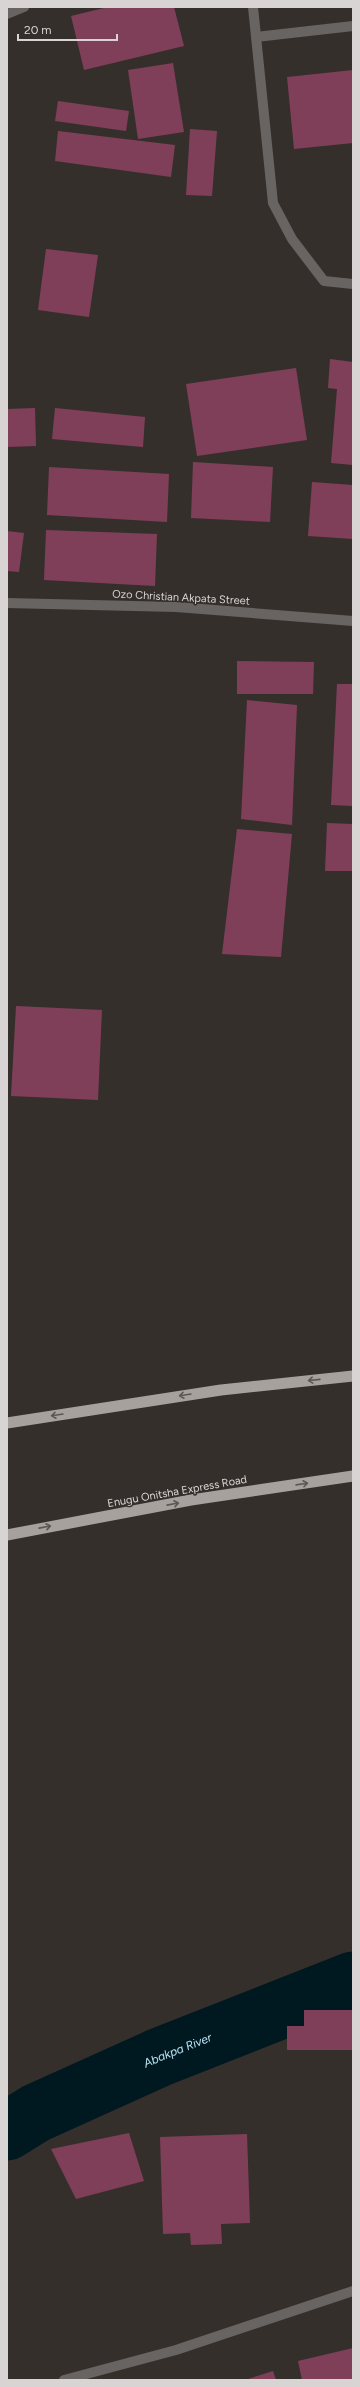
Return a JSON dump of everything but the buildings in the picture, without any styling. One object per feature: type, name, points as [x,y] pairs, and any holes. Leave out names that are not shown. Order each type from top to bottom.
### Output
[{"type":"highway","points":[[7,1423],[221,1390],[353,1376]]},
{"type":"highway","name":"Enugu Onitsha Express Road","points":[[7,1535],[191,1500],[353,1476]]},
{"type":"street","points":[[7,14],[24,7]]},
{"type":"street","points":[[253,7],[273,203],[292,239],[324,281],[353,284]]},
{"type":"street","points":[[256,37],[353,26]]},
{"type":"street","name":"Ozo Christian Akpata Street","points":[[7,603],[176,607],[353,622]]},
{"type":"street","points":[[64,2380],[176,2350],[353,2291]]},
{"type":"waterway","name":"Abakpa River","points":[[7,2131],[36,2113],[160,2057],[353,1981]]}]
